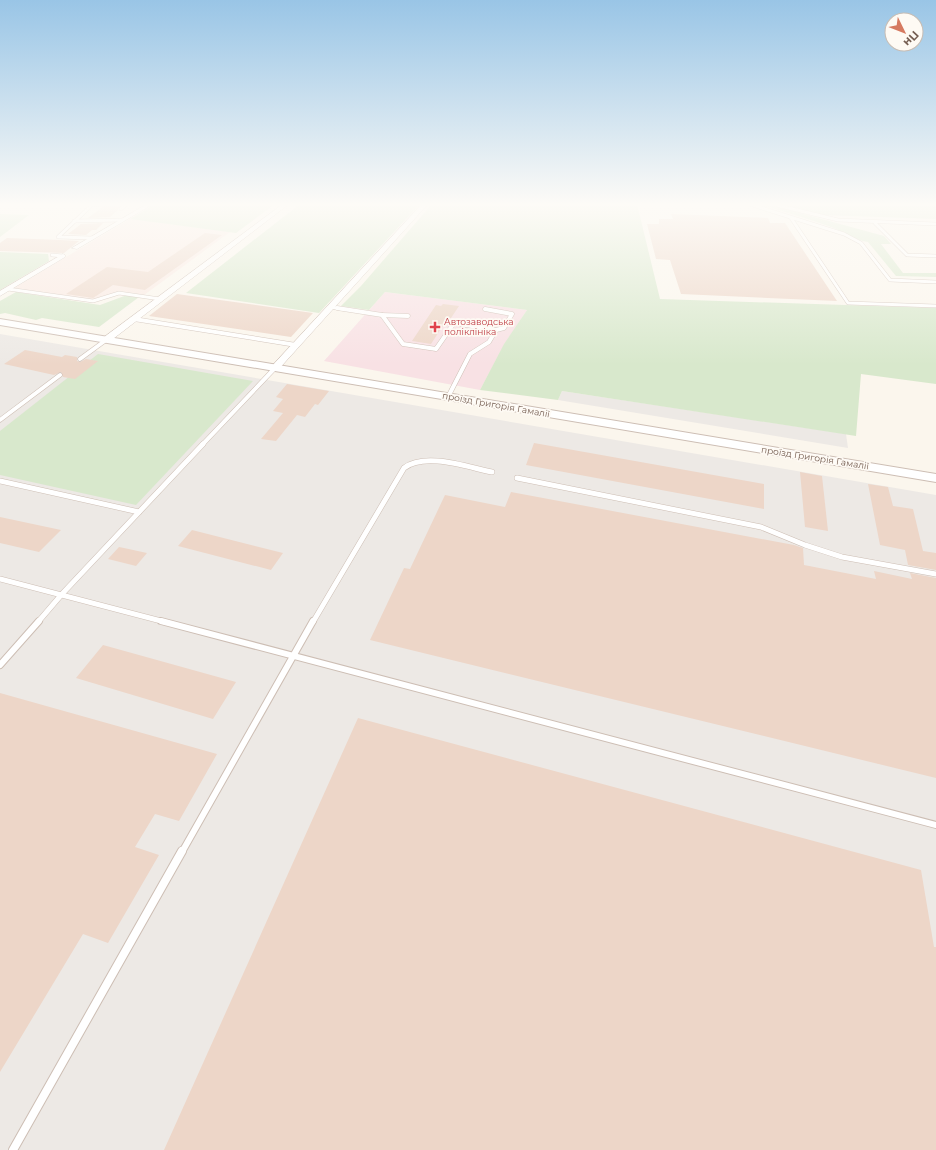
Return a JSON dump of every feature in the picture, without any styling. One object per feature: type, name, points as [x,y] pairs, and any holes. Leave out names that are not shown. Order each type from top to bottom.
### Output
[{"type":"street","points":[[0,294],[60,258]]},
{"type":"street","points":[[106,340],[215,258]]},
{"type":"street","points":[[275,368],[376,258]]},
{"type":"street","name":"проїзд Григорія Гамалії","points":[[0,322],[936,478]]},
{"type":"lane","points":[[818,258],[848,303],[936,306]]},
{"type":"lane","points":[[871,258],[890,280],[936,282]]},
{"type":"lane","points":[[8,289],[93,302],[119,293],[160,299]]},
{"type":"lane","points":[[330,307],[382,315],[408,316]]},
{"type":"lane","points":[[382,315],[403,344],[436,349],[454,324],[496,330],[504,328],[512,314],[485,309]]},
{"type":"lane","points":[[134,318],[296,345]]},
{"type":"lane","points":[[448,397],[470,354],[489,342],[496,330]]},
{"type":"lane","points":[[80,359],[106,340]]},
{"type":"lane","points":[[0,665],[36,626],[62,594],[275,368]]},
{"type":"lane","points":[[0,420],[60,375]]},
{"type":"lane","points":[[13,1150],[293,656],[401,470],[407,465],[418,460],[428,460],[492,472]]},
{"type":"lane","points":[[517,478],[761,526],[805,545],[842,557],[936,574]]},
{"type":"lane","points":[[0,481],[139,512]]},
{"type":"lane","points":[[0,579],[62,594],[936,825]]},
{"type":"shaded area","points":[[65,258],[195,258],[144,295],[121,291],[95,300],[14,288]]},
{"type":"shaded area","name":"Автозаводська поліклініка","points":[[385,292],[527,310],[504,345],[480,390],[324,361]]},
{"type":"shaded area","points":[[0,334],[936,495],[936,1150],[0,1150]]},
{"type":"shaded area","points":[[562,391],[846,434],[848,448],[558,400]]},
{"type":"green space","points":[[0,258],[49,258],[49,261],[0,290]]},
{"type":"green space","points":[[231,258],[370,258],[319,313],[186,293]]},
{"type":"green space","points":[[386,258],[650,258],[660,299],[936,308],[936,384],[861,374],[856,436],[562,391],[558,400],[480,390],[504,344],[527,310],[385,292],[369,310],[341,306]]},
{"type":"green space","points":[[881,258],[891,258],[903,273],[936,273],[936,277],[896,276]]},
{"type":"green space","points":[[16,292],[100,305],[127,295],[139,297],[99,327],[42,318],[36,320],[5,313],[0,314],[0,301]]},
{"type":"green space","points":[[98,354],[253,381],[136,505],[0,475],[0,431]]},
{"type":"building","points":[[169,258],[190,258],[145,290],[113,285],[93,298],[66,294],[107,267],[148,272]]},
{"type":"building","points":[[656,258],[808,258],[837,301],[681,294],[670,260],[656,259]]},
{"type":"building","points":[[177,294],[313,313],[291,337],[149,316]]},
{"type":"building","points":[[443,304],[459,306],[451,318],[448,318],[431,344],[412,341],[436,305],[441,306]]},
{"type":"building","points":[[25,350],[62,357],[65,355],[77,357],[77,361],[80,362],[86,359],[98,361],[75,379],[63,377],[61,372],[54,375],[4,364]]},
{"type":"building","points":[[287,384],[329,391],[318,405],[315,404],[305,417],[297,415],[276,441],[261,439],[283,413],[273,411],[283,399],[276,397]]},
{"type":"building","points":[[534,443],[764,484],[764,509],[526,465]]},
{"type":"building","points":[[800,472],[822,476],[828,531],[805,527]]},
{"type":"building","points":[[868,484],[888,487],[893,506],[913,509],[923,551],[936,553],[936,570],[908,565],[905,550],[880,545]]},
{"type":"building","points":[[511,492],[794,545],[803,548],[804,565],[876,579],[874,571],[912,579],[910,573],[936,578],[936,778],[370,640],[404,568],[410,569],[445,495],[505,507]]},
{"type":"building","points":[[0,517],[61,530],[39,552],[0,543]]},
{"type":"building","points":[[192,530],[283,553],[271,570],[178,546]]},
{"type":"building","points":[[119,547],[147,553],[136,566],[108,559]]},
{"type":"building","points":[[103,645],[236,682],[213,719],[76,678]]},
{"type":"building","points":[[0,693],[217,754],[179,821],[155,814],[135,847],[159,855],[108,943],[83,934],[0,1072]]},
{"type":"building","points":[[358,718],[921,870],[934,947],[936,947],[936,1150],[164,1150]]},
{"type":"place","name":"Автозаводська поліклініка","points":[[435,327]]}]
